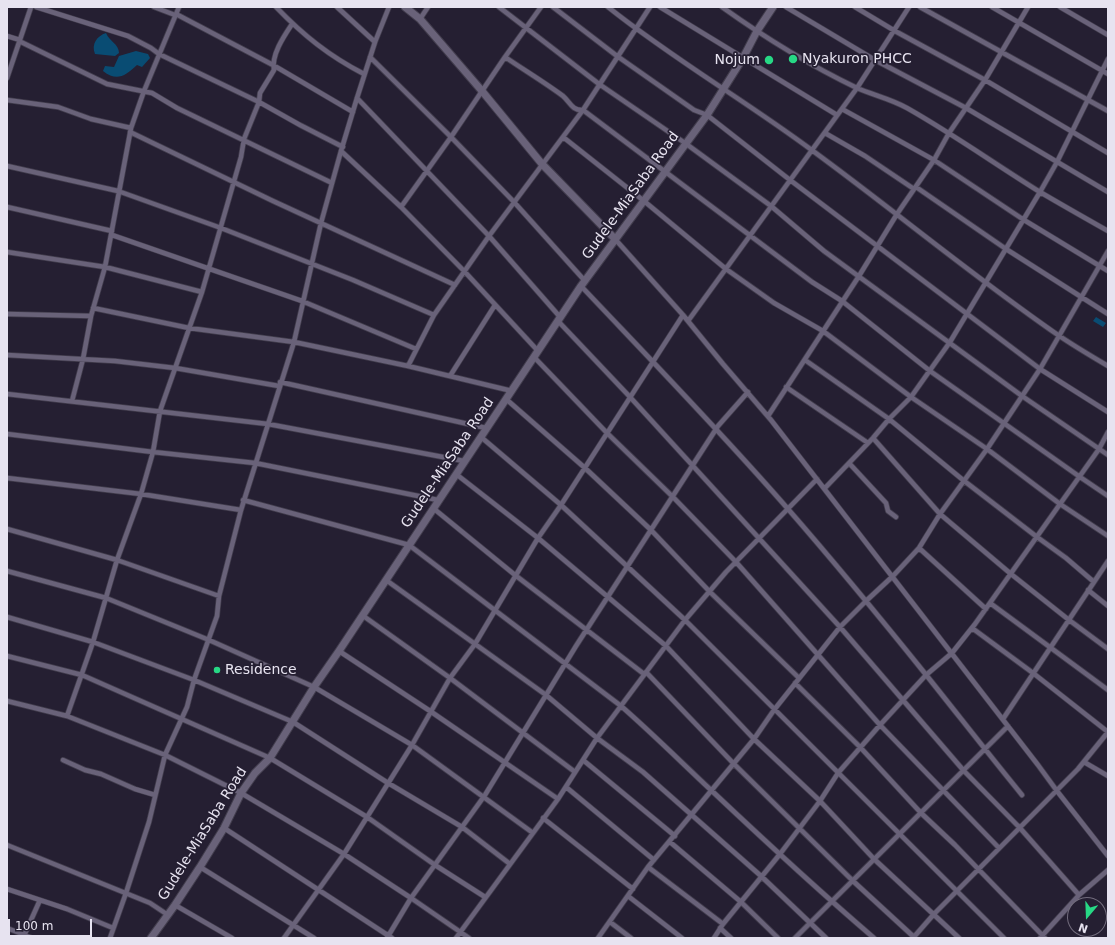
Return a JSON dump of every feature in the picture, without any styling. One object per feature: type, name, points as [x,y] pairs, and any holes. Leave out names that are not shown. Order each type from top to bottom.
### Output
[{"type":"street","points":[[7,78],[31,7]]},
{"type":"street","points":[[36,7],[128,36],[159,54],[259,102],[342,149],[465,272],[607,433],[673,497],[736,562],[819,654],[880,725],[1000,848]]},
{"type":"street","points":[[154,7],[176,14],[273,65],[352,112]]},
{"type":"street","points":[[72,401],[83,359],[91,316],[105,267],[118,191],[131,130],[144,91],[179,7]]},
{"type":"street","points":[[276,7],[292,24],[319,47],[341,62],[364,74]]},
{"type":"street","points":[[337,7],[375,42]]},
{"type":"street","points":[[110,938],[149,822],[165,755],[187,707],[194,680],[217,616],[219,596],[240,510],[294,342],[302,301],[352,112],[375,42],[389,7]]},
{"type":"street","points":[[405,7],[420,19],[542,164],[615,239],[683,315],[768,416],[1108,856]]},
{"type":"street","points":[[420,19],[428,7]]},
{"type":"street","points":[[499,7],[599,84],[685,143],[772,206],[824,251],[1022,396],[1108,455]]},
{"type":"street","points":[[401,207],[541,7]]},
{"type":"street","points":[[552,7],[617,56],[694,110],[707,115],[790,180],[1040,369],[1108,412]]},
{"type":"street","points":[[608,7],[635,29],[724,88],[812,150],[986,283],[1059,336],[1108,366]]},
{"type":"street","points":[[408,366],[434,315],[489,236],[582,110],[650,7]]},
{"type":"street","points":[[660,7],[837,115]]},
{"type":"street","points":[[722,7],[757,32],[801,58],[857,88],[884,97],[905,107],[949,133],[1040,192],[1108,231]]},
{"type":"street","name":"Gudele-MiaSaba Road","points":[[152,938],[175,906],[224,828],[241,793],[255,773],[270,758],[314,687],[583,283],[707,115],[773,7]]},
{"type":"street","points":[[786,7],[875,60],[966,108],[1108,192]]},
{"type":"street","points":[[855,7],[895,31],[985,80],[1108,153]]},
{"type":"street","points":[[688,321],[857,88],[909,7]]},
{"type":"street","points":[[920,7],[1108,111]]},
{"type":"street","points":[[992,7],[1108,74]]},
{"type":"street","points":[[768,416],[859,276],[897,214],[934,160],[949,133],[985,80],[1028,7]]},
{"type":"street","points":[[1060,7],[1108,35]]},
{"type":"street","points":[[67,716],[93,642],[117,560],[141,494],[153,452],[160,411],[202,292],[241,157],[244,139],[259,102],[260,93],[274,70],[273,65],[280,44],[292,24]]},
{"type":"street","points":[[7,36],[107,84],[152,93],[177,108],[244,139],[332,183]]},
{"type":"street","points":[[370,57],[514,202],[583,283],[788,509],[866,601],[984,750],[1022,795]]},
{"type":"street","points":[[505,57],[564,97],[576,109],[582,110],[812,282],[842,301],[930,371],[1080,478],[1108,496]]},
{"type":"street","points":[[824,488],[911,397],[950,342],[1024,220],[1057,162],[1108,59]]},
{"type":"street","points":[[356,98],[489,236],[559,319],[758,539],[840,627],[902,701],[964,771],[1020,828],[1079,895]]},
{"type":"street","points":[[7,100],[58,107],[91,119],[131,130],[322,224],[455,285]]},
{"type":"street","points":[[842,109],[934,160],[1024,220],[1108,270]]},
{"type":"street","points":[[825,133],[865,156],[1006,250],[1108,314]]},
{"type":"street","points":[[563,137],[644,201],[726,269],[774,303],[823,332],[911,397],[987,449],[1060,504],[1108,536]]},
{"type":"street","points":[[7,166],[118,191],[221,228],[434,315]]},
{"type":"street","points":[[7,207],[112,233],[209,269],[302,301],[416,349]]},
{"type":"street","points":[[598,938],[648,867],[754,739],[774,710],[840,627],[918,548],[963,480],[987,449],[1040,369],[1101,266],[1108,251]]},
{"type":"street","points":[[7,252],[105,267],[202,292]]},
{"type":"street","points":[[450,376],[495,305]]},
{"type":"street","points":[[93,308],[189,328],[294,342],[408,366],[512,391]]},
{"type":"street","points":[[7,314],[91,316]]},
{"type":"street","points":[[284,938],[344,854],[412,745],[450,678],[475,644],[495,612],[538,538],[561,505],[683,315]]},
{"type":"street","points":[[7,355],[115,361],[175,368],[280,384],[486,428]]},
{"type":"street","points":[[805,360],[889,419],[963,480],[1066,558],[1094,582]]},
{"type":"street","points":[[786,387],[868,443]]},
{"type":"street","points":[[224,828],[389,937],[411,898],[484,797],[565,663],[716,429],[748,392]]},
{"type":"street","points":[[7,394],[268,424],[464,462]]},
{"type":"street","points":[[506,399],[585,468],[651,530],[710,592],[800,678]]},
{"type":"street","points":[[714,938],[800,828],[838,773],[902,701],[926,676],[952,653],[972,628],[1080,478],[1108,432]]},
{"type":"street","points":[[7,434],[254,463],[438,500]]},
{"type":"street","points":[[480,437],[561,505],[685,620],[1004,938]]},
{"type":"street","points":[[873,438],[940,514],[1011,574],[1108,649]]},
{"type":"street","points":[[849,463],[886,503],[888,511],[896,517]]},
{"type":"street","points":[[456,474],[538,538],[666,646],[754,739],[820,801],[874,859],[959,938]]},
{"type":"street","points":[[7,478],[141,494],[240,510]]},
{"type":"street","points":[[456,938],[558,799],[597,738],[620,706],[685,620],[726,572],[817,479]]},
{"type":"street","points":[[244,500],[409,545],[620,706],[651,733],[832,902],[874,938]]},
{"type":"street","points":[[433,508],[515,576],[645,673],[734,764],[914,937],[956,891],[1078,769],[1108,732],[1033,673],[972,628]]},
{"type":"street","points":[[7,529],[117,560],[219,596]]},
{"type":"street","points":[[918,548],[986,609]]},
{"type":"street","points":[[1003,719],[1088,590],[1106,568],[1108,561]]},
{"type":"street","points":[[7,571],[106,598],[209,640],[314,687],[412,745],[533,833]]},
{"type":"street","points":[[386,580],[546,695],[597,738],[643,772],[691,816],[761,876],[826,938]]},
{"type":"street","points":[[1088,590],[1108,606]]},
{"type":"street","points":[[990,603],[1050,649],[1108,690]]},
{"type":"street","points":[[362,615],[450,678],[575,772]]},
{"type":"street","points":[[7,617],[93,642],[194,680],[293,722],[388,783],[462,827],[510,864]]},
{"type":"street","points":[[339,651],[430,711],[558,799]]},
{"type":"street","points":[[7,656],[82,675],[270,758],[367,818],[485,898]]},
{"type":"street","points":[[795,683],[860,747],[921,813],[955,845],[1043,937],[1079,895],[1108,870]]},
{"type":"street","points":[[7,700],[67,716],[165,755],[241,793],[344,854],[469,938]]},
{"type":"street","points":[[794,938],[1008,726]]},
{"type":"street","points":[[63,760],[86,770],[101,774],[140,791],[155,795]]},
{"type":"street","points":[[583,760],[674,836]]},
{"type":"street","points":[[1084,762],[1108,776]]},
{"type":"street","points":[[566,787],[654,860]]},
{"type":"street","points":[[543,818],[633,889]]},
{"type":"street","points":[[670,842],[741,902],[778,938]]},
{"type":"street","points":[[7,845],[126,893],[157,907],[168,915]]},
{"type":"street","points":[[200,867],[314,938]]},
{"type":"street","points":[[648,867],[722,926],[731,938]]},
{"type":"street","points":[[7,889],[113,928]]},
{"type":"street","points":[[628,896],[682,938]]},
{"type":"street","points":[[24,937],[40,900]]},
{"type":"street","points":[[175,906],[232,938]]},
{"type":"street","points":[[610,922],[631,938]]},
{"type":"street","points":[[7,928],[24,937],[32,938]]},
{"type":"water","points":[[106,33],[119,50],[119,53],[115,56],[95,54],[94,44],[100,36]]},
{"type":"water","points":[[136,51],[148,54],[150,58],[142,67],[137,65],[125,75],[117,77],[103,71],[105,66],[114,67],[119,56]]},
{"type":"water","points":[[1096,317],[1106,323],[1103,327],[1093,321]]},
{"type":"place","name":"Nyakuron PHCC","points":[[793,59]]},
{"type":"place","name":"Nojum","points":[[769,60]]},
{"type":"place","name":"Residence","points":[[217,670]]}]
